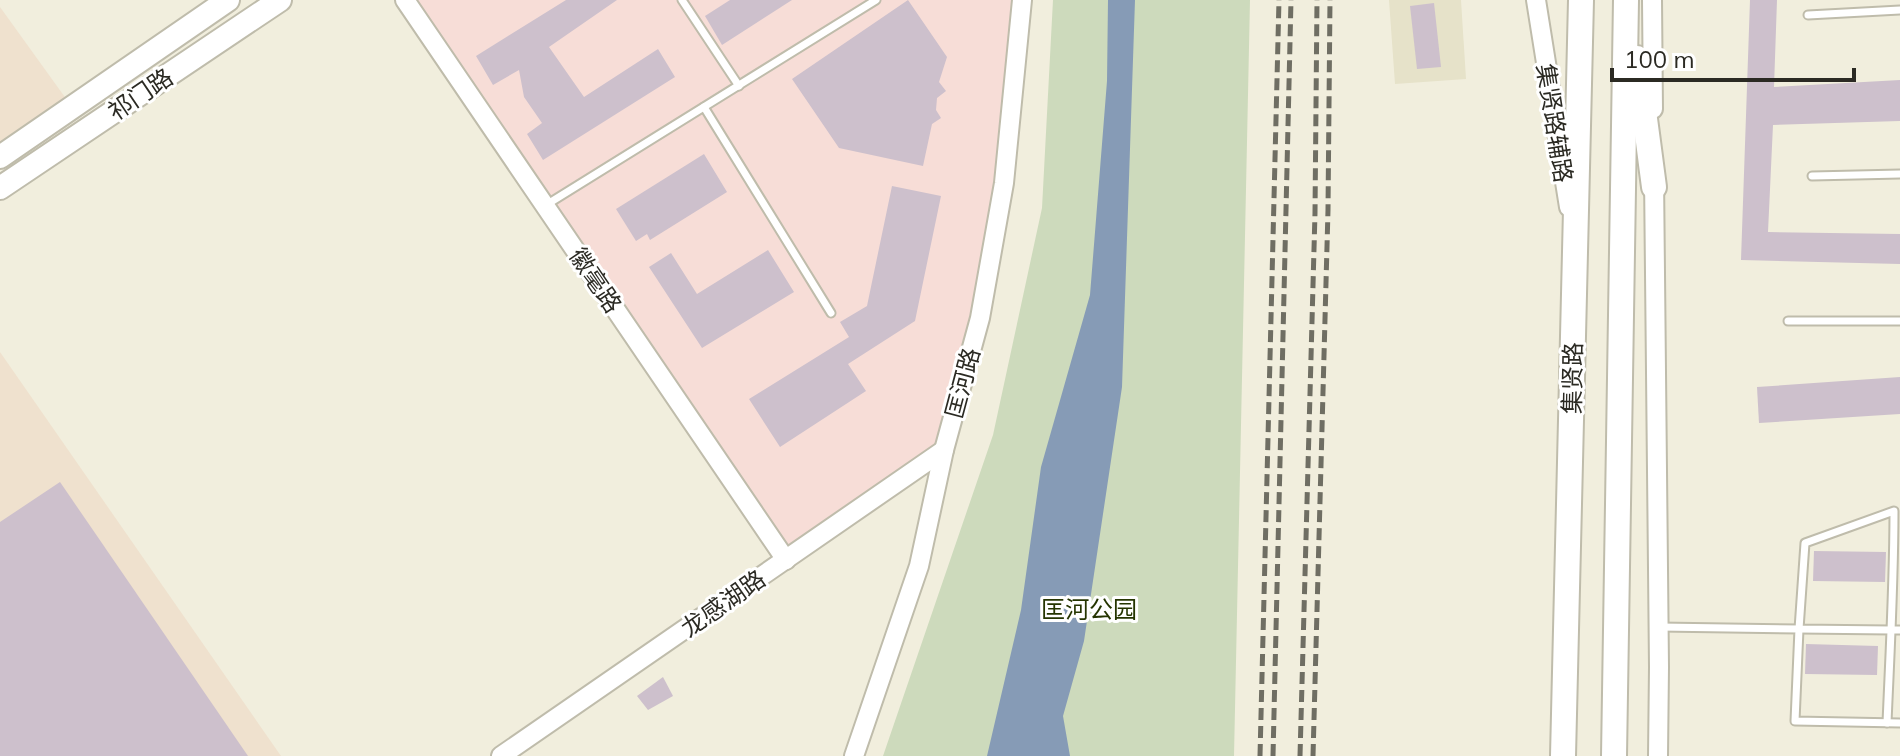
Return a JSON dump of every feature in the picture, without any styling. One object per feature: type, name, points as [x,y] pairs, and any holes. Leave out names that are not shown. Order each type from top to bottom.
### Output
[{"type":"highway","name":"集贤路","points":[[1563,756],[1581,0]]},
{"type":"highway","name":"集贤路","points":[[1614,756],[1628,0]]},
{"type":"highway","points":[[1628,0],[1654,187]]},
{"type":"main road","name":"祁门路","points":[[0,157],[228,0]]},
{"type":"main road","name":"祁门路","points":[[0,188],[280,0]]},
{"type":"street","name":"徽毫路","points":[[405,0],[786,560]]},
{"type":"street","name":"匡河路","points":[[854,756],[919,566],[944,450],[980,318],[1001,198],[1022,0]]},
{"type":"street","name":"集贤路辅路","points":[[1536,0],[1575,246]]},
{"type":"street","points":[[1652,0],[1658,756]]},
{"type":"street","name":"龙感湖路","points":[[501,756],[944,450]]},
{"type":"lane","points":[[682,0],[739,86]]},
{"type":"lane","points":[[546,205],[876,0]]},
{"type":"lane","points":[[1808,15],[1900,10]]},
{"type":"lane","points":[[704,107],[831,313]]},
{"type":"lane","points":[[1812,176],[1900,174]]},
{"type":"lane","points":[[1788,321],[1900,321]]},
{"type":"lane","points":[[1887,723],[1896,630],[1897,510],[1805,543],[1795,721],[1887,723],[1900,723]]},
{"type":"lane","points":[[1659,627],[1896,630]]},
{"type":"shaded area","points":[[405,0],[1022,0],[1004,183],[944,450],[786,560]]},
{"type":"shaded area","points":[[1389,0],[1461,0],[1466,79],[1395,84]]},
{"type":"shaded area","points":[[0,7],[72,107],[0,157]]},
{"type":"shaded area","points":[[0,352],[281,756],[0,756]]},
{"type":"green space","name":"匡河公园","points":[[1053,0],[1250,0],[1234,756],[883,756],[993,435],[1042,208]]},
{"type":"water","points":[[1108,0],[1135,0],[1122,387],[1084,641],[1063,716],[1070,756],[987,756],[1021,610],[1041,467],[1090,295],[1107,81]]},
{"type":"building","points":[[566,0],[617,0],[549,47],[584,97],[658,49],[675,77],[543,160],[527,134],[542,123],[524,97],[519,70],[493,85],[476,56]]},
{"type":"building","points":[[730,0],[792,0],[722,45],[705,16]]},
{"type":"building","points":[[908,0],[947,57],[939,82],[946,91],[937,98],[936,110],[941,118],[932,124],[923,166],[839,148],[792,79]]},
{"type":"building","points":[[1750,0],[1777,0],[1774,87],[1900,80],[1900,121],[1773,125],[1768,232],[1900,234],[1900,264],[1741,260]]},
{"type":"building","points":[[1434,3],[1441,67],[1417,69],[1410,6]]},
{"type":"building","points":[[704,154],[727,192],[650,240],[647,234],[636,241],[616,209]]},
{"type":"building","points":[[892,186],[941,196],[915,321],[848,364],[866,391],[780,447],[749,399],[849,337],[840,322],[867,306]]},
{"type":"building","points":[[768,250],[794,292],[702,348],[649,267],[671,253],[697,294]]},
{"type":"building","points":[[1900,377],[1900,414],[1759,423],[1757,387]]},
{"type":"building","points":[[60,482],[248,756],[0,756],[0,522]]},
{"type":"building","points":[[1814,551],[1886,552],[1885,582],[1813,581]]},
{"type":"building","points":[[1806,644],[1878,646],[1877,675],[1805,674]]},
{"type":"building","points":[[663,677],[673,696],[648,710],[637,696]]},
{"type":"railway","points":[[1260,756],[1279,0]]},
{"type":"railway","points":[[1273,756],[1291,0]]},
{"type":"railway","points":[[1300,756],[1315,213],[1317,0]]},
{"type":"railway","points":[[1313,756],[1328,210],[1330,0]]}]
